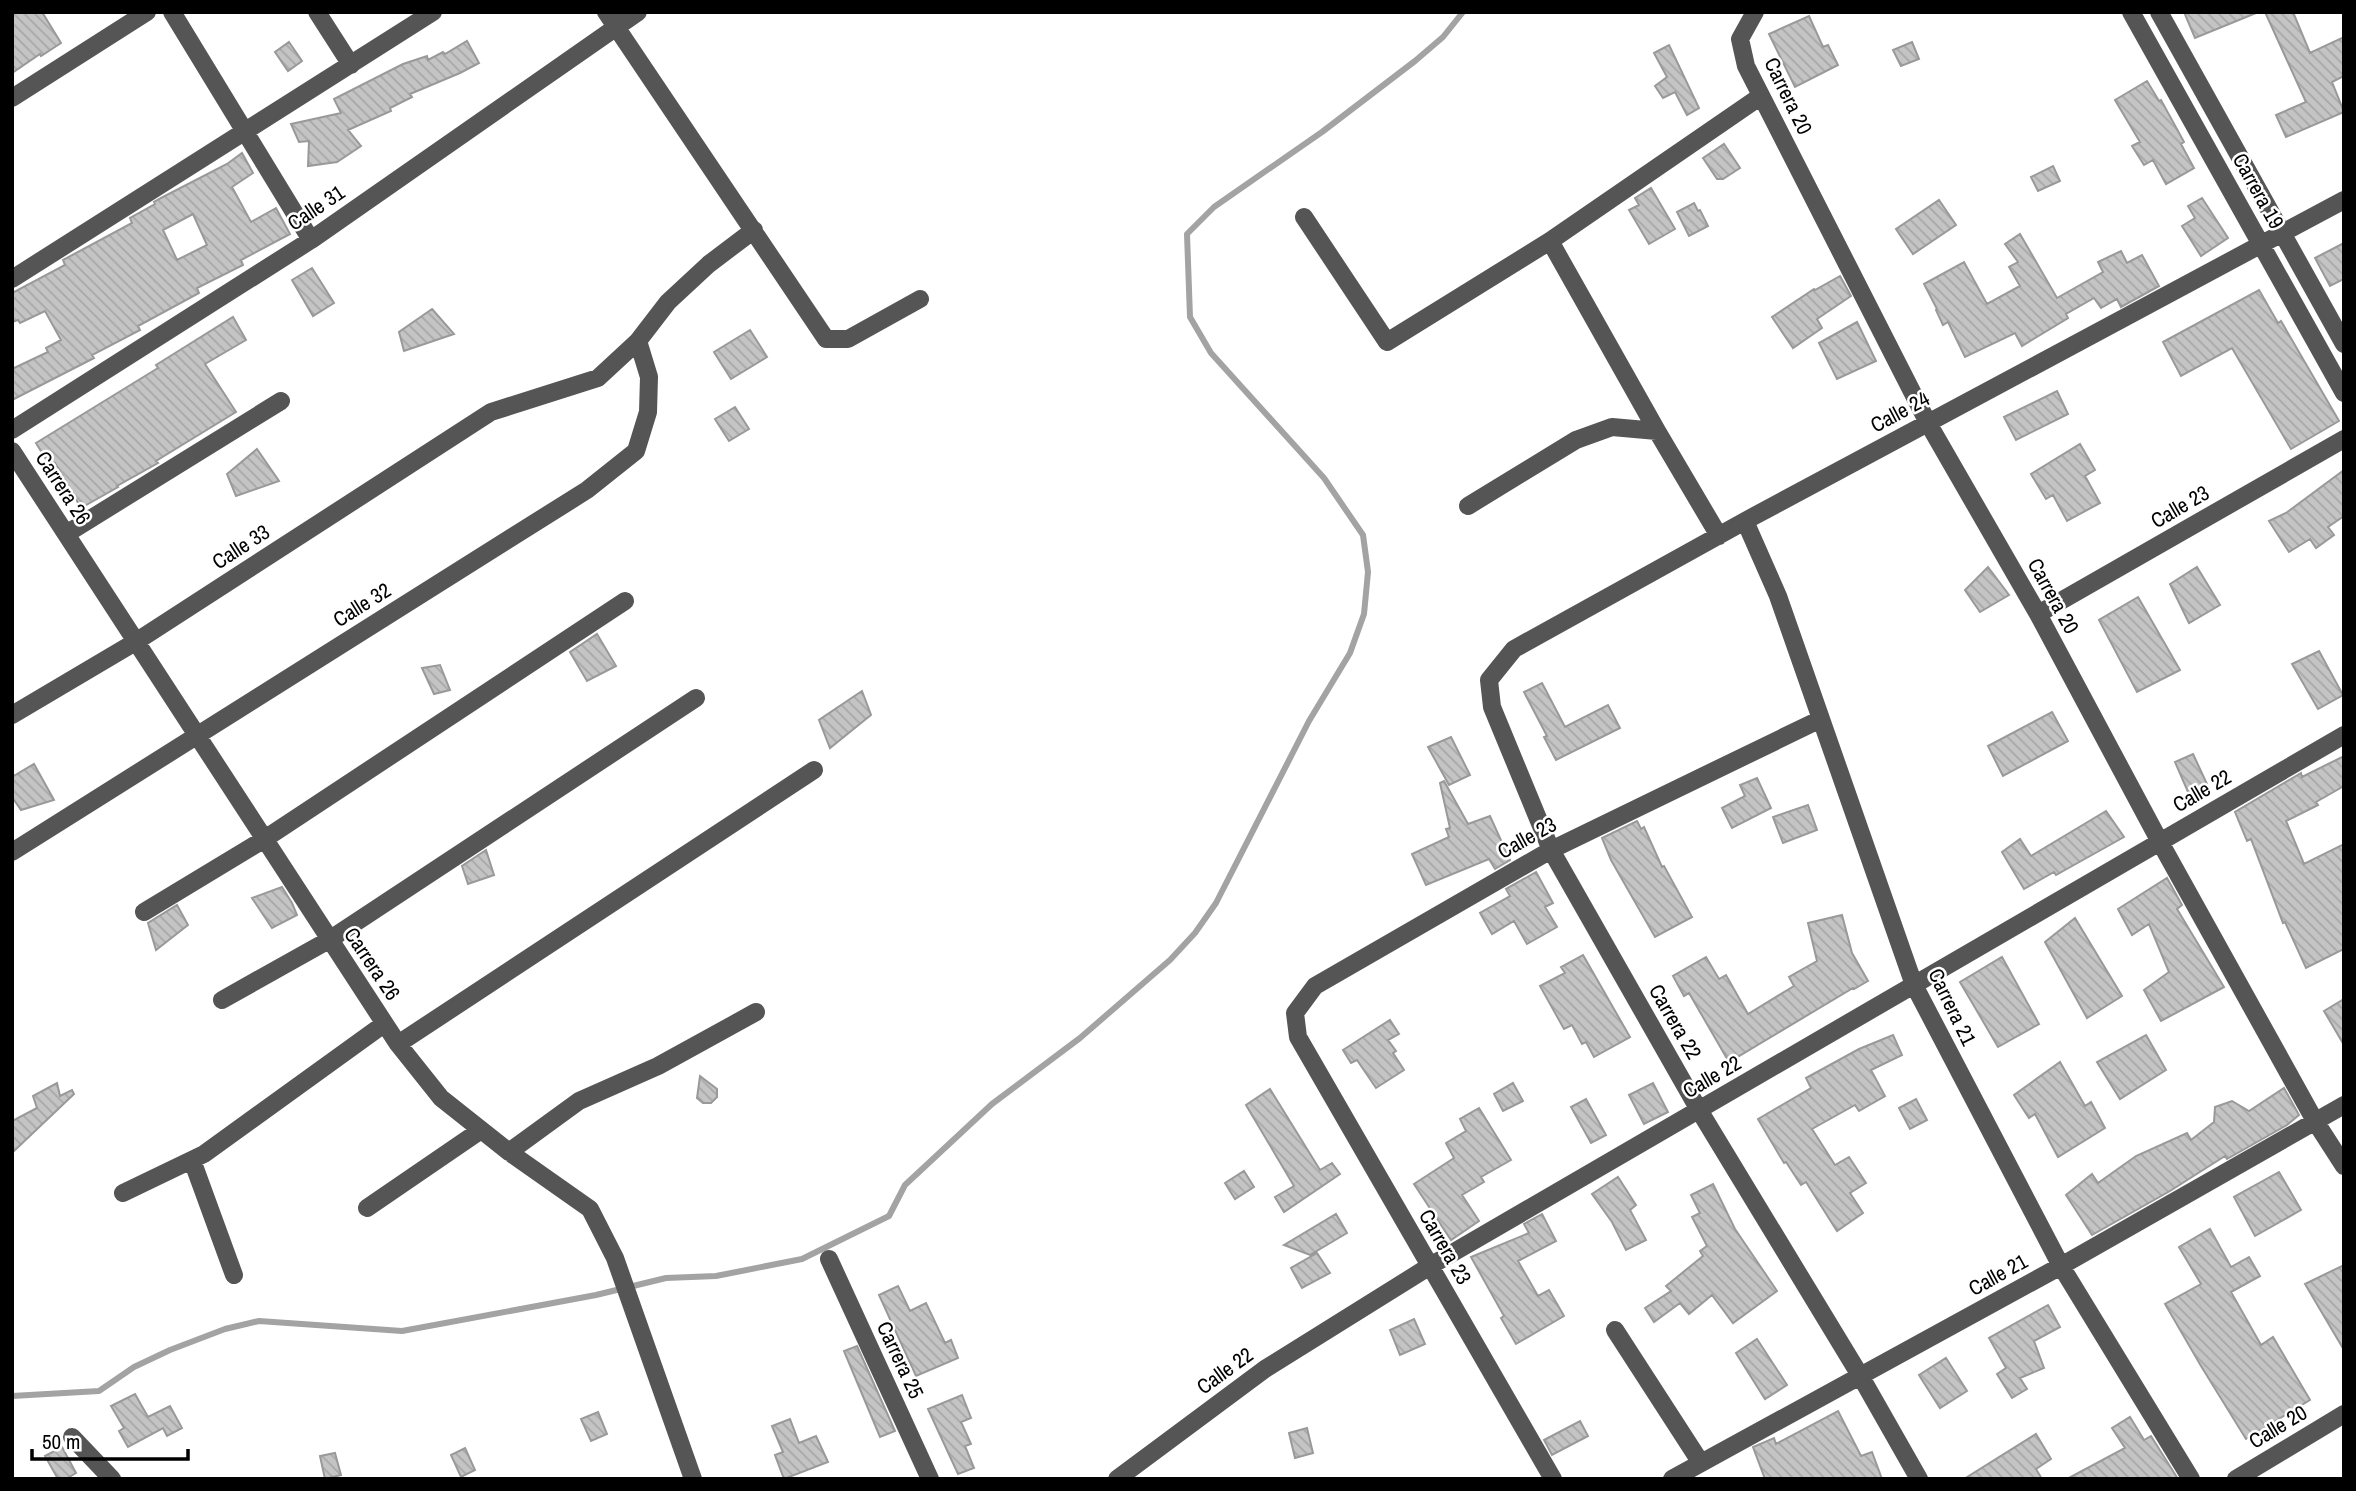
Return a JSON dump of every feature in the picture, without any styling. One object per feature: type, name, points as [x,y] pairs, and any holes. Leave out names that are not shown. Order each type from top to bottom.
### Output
[{"type":"street","points":[[12,98],[147,12]]},
{"type":"street","points":[[172,12],[311,240]]},
{"type":"street","points":[[317,12],[351,65]]},
{"type":"street","points":[[12,279],[433,12]]},
{"type":"street","name":"Calle 31","points":[[12,430],[311,240],[610,20],[638,12]]},
{"type":"street","name":"Carrera 20","points":[[1755,12],[1740,39],[1746,66],[1761,96],[1928,423],[2038,614],[2160,842],[2315,1121],[2344,1166]]},
{"type":"street","name":"Carrera 19","points":[[2131,12],[2344,393]]},
{"type":"street","name":"Carrera 19","points":[[2159,12],[2344,344]]},
{"type":"street","points":[[610,20],[826,339],[848,339],[920,299]]},
{"type":"street","points":[[1304,217],[1387,342],[1550,242],[1761,96]]},
{"type":"street","name":"Calle 24","points":[[1489,680],[1514,649],[1745,521],[2344,200]]},
{"type":"street","name":"Calle 33","points":[[12,715],[137,641],[491,412],[598,378],[638,341],[676,295],[709,264],[754,230]]},
{"type":"street","points":[[1550,242],[1718,536]]},
{"type":"street","name":"Calle 32","points":[[12,852],[587,490],[636,451],[648,412],[649,377],[638,341]]},
{"type":"street","points":[[66,534],[281,401]]},
{"type":"street","points":[[1468,506],[1576,440],[1612,427],[1657,431]]},
{"type":"street","name":"Calle 23","points":[[2038,614],[2344,439]]},
{"type":"street","name":"Carrera 26","points":[[12,452],[398,1044],[441,1098],[509,1152],[590,1209],[615,1258],[693,1479]]},
{"type":"street","name":"Carrera 21","points":[[1745,521],[1778,596],[1914,985],[2061,1266],[2191,1479]]},
{"type":"street","points":[[144,912],[263,840],[625,601]]},
{"type":"street","name":"Carrera 22","points":[[1489,680],[1492,706],[1550,850],[1699,1110],[1861,1377],[1919,1479]]},
{"type":"street","points":[[222,1000],[329,940],[696,698]]},
{"type":"street","name":"Calle 23","points":[[1298,1037],[1295,1013],[1315,986],[1550,850],[1821,719]]},
{"type":"street","name":"Calle 22","points":[[1116,1479],[1265,1369],[1430,1266],[2344,735]]},
{"type":"street","points":[[398,1044],[814,770]]},
{"type":"street","points":[[509,1152],[579,1101],[658,1066],[756,1012]]},
{"type":"street","points":[[122,1193],[204,1154],[384,1024]]},
{"type":"street","name":"Carrera 23","points":[[1298,1037],[1553,1479]]},
{"type":"street","name":"Calle 21","points":[[1672,1479],[2061,1266],[2344,1105]]},
{"type":"street","points":[[367,1208],[481,1130]]},
{"type":"street","points":[[192,1160],[234,1275]]},
{"type":"street","name":"Carrera 25","points":[[829,1259],[930,1479]]},
{"type":"street","points":[[1615,1330],[1701,1462]]},
{"type":"street","name":"Calle 20","points":[[2236,1479],[2344,1414]]},
{"type":"street","points":[[72,1437],[112,1479]]},
{"type":"building","points":[[12,12],[42,12],[61,43],[12,73]]},
{"type":"building","points":[[2184,12],[2256,12],[2256,13],[2195,38]]},
{"type":"building","points":[[2265,12],[2293,12],[2310,53],[2344,37],[2344,76],[2332,82],[2344,112],[2286,137],[2276,115],[2306,102]]},
{"type":"building","points":[[1809,16],[1823,47],[1828,45],[1838,65],[1795,87],[1769,34]]},
{"type":"building","points":[[467,41],[479,63],[410,94],[412,97],[390,108],[391,111],[348,130],[361,146],[337,162],[308,166],[309,141],[299,142],[291,124],[341,113],[334,99],[403,64],[427,56],[428,60],[443,52],[445,54]]},
{"type":"building","points":[[289,42],[302,61],[288,71],[275,52]]},
{"type":"building","points":[[1912,42],[1919,59],[1901,66],[1893,50]]},
{"type":"building","points":[[1669,45],[1699,108],[1687,115],[1675,92],[1663,98],[1655,86],[1667,77],[1654,53]]},
{"type":"building","points":[[2147,81],[2159,101],[2161,100],[2184,142],[2181,144],[2194,168],[2166,184],[2153,160],[2144,165],[2132,146],[2140,142],[2115,100]]},
{"type":"building","points":[[1724,144],[1740,168],[1723,179],[1717,179],[1703,158]]},
{"type":"building","points":[[242,153],[253,173],[232,187],[251,222],[276,208],[290,234],[241,260],[243,265],[197,288],[199,293],[138,326],[140,330],[92,355],[94,358],[12,400],[12,369],[48,352],[46,348],[61,340],[45,311],[20,323],[18,320],[12,322],[12,293],[65,265],[63,260],[132,223],[130,218],[155,204],[154,202],[227,164]],"holes":[[[193,214],[207,245],[177,260],[163,230]]]},
{"type":"building","points":[[2053,166],[2060,181],[2038,191],[2031,177]]},
{"type":"building","points":[[1651,188],[1675,229],[1649,244],[1629,210],[1639,205],[1635,198]]},
{"type":"building","points":[[2202,198],[2228,238],[2201,256],[2182,226],[2195,218],[2188,206]]},
{"type":"building","points":[[1939,200],[1956,225],[1913,254],[1896,229]]},
{"type":"building","points":[[1694,203],[1708,226],[1689,236],[1677,212]]},
{"type":"building","points":[[2020,234],[2057,298],[2103,272],[2098,262],[2121,251],[2127,263],[2142,255],[2159,286],[2121,307],[2117,299],[2101,308],[2094,298],[2066,314],[2068,318],[2022,346],[2015,333],[1965,357],[1948,322],[1943,325],[1924,284],[1964,262],[1987,304],[2020,286],[2009,267],[2018,262],[2005,244]]},
{"type":"building","points":[[2344,243],[2344,279],[2330,286],[2315,258]]},
{"type":"building","points":[[312,268],[334,303],[313,316],[292,280]]},
{"type":"building","points":[[1840,276],[1851,296],[1817,319],[1822,328],[1793,348],[1772,317],[1814,289]]},
{"type":"building","points":[[2259,290],[2278,323],[2281,321],[2339,421],[2291,449],[2232,348],[2181,376],[2163,342]]},
{"type":"building","points":[[432,309],[454,334],[404,351],[399,332]]},
{"type":"building","points":[[233,317],[246,340],[205,364],[236,412],[156,461],[158,463],[81,508],[55,463],[50,466],[36,443],[158,368],[156,365]]},
{"type":"building","points":[[1857,322],[1876,361],[1837,379],[1819,343]]},
{"type":"building","points":[[750,330],[767,357],[731,379],[714,352]]},
{"type":"building","points":[[2057,391],[2068,414],[2016,440],[2004,417]]},
{"type":"building","points":[[735,407],[749,429],[729,441],[715,419]]},
{"type":"building","points":[[2080,444],[2095,470],[2085,476],[2100,503],[2067,521],[2053,495],[2046,499],[2031,474]]},
{"type":"building","points":[[257,449],[279,481],[236,496],[227,474]]},
{"type":"building","points":[[2344,470],[2344,516],[2328,527],[2334,535],[2316,548],[2310,539],[2289,552],[2269,521],[2286,513]]},
{"type":"building","points":[[1988,567],[2009,595],[1980,612],[1965,590]]},
{"type":"building","points":[[2197,567],[2220,605],[2189,623],[2170,584]]},
{"type":"building","points":[[2138,597],[2180,670],[2137,692],[2099,620]]},
{"type":"building","points":[[597,634],[616,666],[587,681],[570,652]]},
{"type":"building","points":[[2319,651],[2343,695],[2318,709],[2292,664]]},
{"type":"building","points":[[440,665],[450,690],[434,694],[422,668]]},
{"type":"building","points":[[1542,683],[1565,727],[1608,705],[1620,728],[1556,760],[1524,692]]},
{"type":"building","points":[[862,691],[871,715],[830,748],[819,720]]},
{"type":"building","points":[[2052,712],[2068,741],[2003,776],[1988,746]]},
{"type":"building","points":[[1451,737],[1470,775],[1449,785],[1428,747]]},
{"type":"building","points":[[2193,754],[2207,784],[2188,792],[2175,762]]},
{"type":"building","points":[[2344,756],[2344,786],[2316,802],[2318,805],[2286,821],[2304,864],[2344,844],[2344,949],[2306,968],[2285,922],[2283,923],[2251,839],[2247,841],[2235,812],[2301,773],[2302,777]]},
{"type":"building","points":[[34,764],[54,800],[21,810],[12,797],[12,777]]},
{"type":"building","points":[[1757,778],[1771,808],[1732,828],[1722,808],[1745,796],[1740,785]]},
{"type":"building","points":[[1444,781],[1468,824],[1490,816],[1510,860],[1495,869],[1489,859],[1426,885],[1412,854],[1449,837],[1446,829],[1450,828],[1440,783]]},
{"type":"building","points":[[1808,805],[1817,830],[1783,843],[1773,817]]},
{"type":"building","points":[[2106,811],[2124,837],[2056,875],[2054,872],[2024,889],[2002,852],[2020,839],[2031,856]]},
{"type":"building","points":[[1637,821],[1641,829],[1644,827],[1662,867],[1664,866],[1692,917],[1655,937],[1611,860],[1602,838]]},
{"type":"building","points":[[486,850],[494,875],[468,884],[462,866]]},
{"type":"building","points":[[1536,872],[1553,903],[1545,907],[1557,927],[1527,944],[1514,921],[1492,934],[1480,913],[1510,896],[1506,889]]},
{"type":"building","points":[[2167,878],[2182,905],[2177,909],[2224,987],[2161,1021],[2144,990],[2169,972],[2149,924],[2132,935],[2118,909]]},
{"type":"building","points":[[282,887],[297,915],[272,928],[252,898]]},
{"type":"building","points":[[177,905],[188,925],[156,950],[148,923]]},
{"type":"building","points":[[1842,915],[1852,953],[1868,981],[1729,1062],[1689,993],[1684,996],[1673,976],[1706,957],[1719,979],[1726,975],[1748,1014],[1794,986],[1789,977],[1817,961],[1808,923]]},
{"type":"building","points":[[2075,918],[2122,996],[2087,1018],[2045,942]]},
{"type":"building","points":[[1583,955],[1630,1037],[1594,1057],[1586,1042],[1582,1044],[1572,1025],[1564,1029],[1540,986],[1565,973],[1561,967]]},
{"type":"building","points":[[2002,957],[2039,1024],[1998,1047],[1960,982]]},
{"type":"building","points":[[2344,999],[2344,1045],[2324,1011]]},
{"type":"building","points":[[1390,1020],[1399,1034],[1388,1040],[1404,1070],[1376,1088],[1357,1060],[1351,1063],[1343,1050]]},
{"type":"building","points":[[1893,1035],[1902,1055],[1871,1070],[1885,1096],[1859,1111],[1855,1105],[1812,1129],[1835,1165],[1849,1157],[1866,1183],[1850,1193],[1863,1213],[1837,1231],[1806,1182],[1801,1185],[1786,1162],[1784,1163],[1758,1119],[1811,1088],[1806,1078],[1859,1049]]},
{"type":"building","points":[[2146,1035],[2166,1070],[2120,1099],[2097,1062]]},
{"type":"building","points":[[2060,1062],[2085,1106],[2091,1102],[2105,1128],[2058,1157],[2035,1114],[2029,1118],[2014,1095]]},
{"type":"building","points":[[700,1076],[717,1089],[717,1097],[711,1103],[703,1103],[697,1098]]},
{"type":"building","points":[[57,1083],[60,1096],[72,1090],[74,1094],[12,1153],[12,1121],[37,1108],[33,1096]]},
{"type":"building","points":[[1513,1083],[1523,1101],[1503,1111],[1494,1094]]},
{"type":"building","points":[[1653,1083],[1668,1112],[1644,1124],[1629,1095]]},
{"type":"building","points":[[2284,1088],[2299,1115],[2287,1125],[2227,1159],[2225,1156],[2092,1235],[2066,1195],[2092,1174],[2098,1183],[2136,1156],[2187,1133],[2191,1140],[2214,1122],[2215,1107],[2232,1101],[2249,1111]]},
{"type":"building","points":[[1270,1089],[1320,1170],[1332,1163],[1340,1174],[1284,1212],[1275,1197],[1294,1186],[1246,1105]]},
{"type":"building","points":[[1586,1099],[1606,1135],[1591,1143],[1571,1107]]},
{"type":"building","points":[[1916,1099],[1927,1120],[1910,1129],[1899,1108]]},
{"type":"building","points":[[1479,1108],[1511,1160],[1481,1177],[1484,1182],[1462,1195],[1479,1221],[1451,1240],[1414,1184],[1454,1158],[1446,1143],[1466,1131],[1460,1119]]},
{"type":"building","points":[[1244,1171],[1254,1187],[1235,1199],[1225,1183]]},
{"type":"building","points":[[2279,1172],[2301,1210],[2255,1236],[2234,1197]]},
{"type":"building","points":[[1618,1177],[1636,1205],[1630,1210],[1646,1240],[1626,1250],[1612,1222],[1592,1194]]},
{"type":"building","points":[[1713,1184],[1735,1229],[1777,1291],[1733,1323],[1712,1295],[1689,1314],[1680,1303],[1654,1322],[1645,1308],[1671,1291],[1666,1286],[1703,1256],[1700,1251],[1707,1246],[1692,1217],[1700,1213],[1691,1195]]},
{"type":"building","points":[[1336,1214],[1347,1233],[1310,1255],[1284,1245]]},
{"type":"building","points":[[1542,1214],[1556,1241],[1518,1261],[1538,1296],[1549,1290],[1564,1316],[1516,1344],[1501,1318],[1504,1316],[1471,1257],[1529,1233],[1524,1224]]},
{"type":"building","points":[[2210,1229],[2231,1267],[2249,1257],[2260,1276],[2231,1292],[2261,1345],[2273,1337],[2310,1400],[2246,1439],[2165,1304],[2201,1284],[2179,1247]]},
{"type":"building","points":[[1317,1253],[1330,1273],[1302,1288],[1291,1268]]},
{"type":"building","points":[[2344,1265],[2344,1350],[2305,1284]]},
{"type":"building","points":[[898,1286],[910,1311],[926,1303],[945,1343],[951,1340],[958,1358],[916,1376],[879,1295]]},
{"type":"building","points":[[2048,1305],[2060,1327],[2034,1341],[2044,1368],[2020,1378],[2027,1389],[2012,1398],[1997,1374],[2006,1368],[1989,1338]]},
{"type":"building","points":[[1414,1319],[1425,1344],[1400,1355],[1390,1330]]},
{"type":"building","points":[[1757,1339],[1787,1385],[1765,1399],[1736,1353]]},
{"type":"building","points":[[857,1346],[895,1431],[880,1437],[844,1351]]},
{"type":"building","points":[[1946,1358],[1967,1391],[1940,1408],[1919,1375]]},
{"type":"building","points":[[135,1394],[148,1417],[170,1406],[182,1428],[167,1436],[163,1428],[128,1447],[119,1431],[124,1428],[111,1406]]},
{"type":"building","points":[[962,1395],[971,1418],[961,1422],[971,1444],[965,1446],[974,1468],[958,1474],[928,1409]]},
{"type":"building","points":[[1838,1411],[1861,1456],[1872,1452],[1882,1479],[1765,1479],[1753,1447],[1774,1438],[1776,1444]]},
{"type":"building","points":[[598,1412],[607,1434],[591,1441],[581,1419]]},
{"type":"building","points":[[2130,1417],[2144,1440],[2151,1436],[2178,1479],[2067,1479],[2125,1448],[2112,1428]]},
{"type":"building","points":[[790,1419],[799,1443],[816,1436],[828,1462],[784,1479],[775,1455],[783,1452],[772,1426]]},
{"type":"building","points":[[1580,1421],[1588,1436],[1552,1455],[1544,1440]]},
{"type":"building","points":[[1307,1428],[1313,1453],[1295,1458],[1289,1433]]},
{"type":"building","points":[[2036,1434],[2051,1459],[2036,1469],[2042,1479],[1964,1479]]},
{"type":"building","points":[[62,1447],[76,1473],[66,1479],[58,1479],[45,1456]]},
{"type":"building","points":[[465,1448],[475,1470],[461,1477],[451,1455]]},
{"type":"building","points":[[335,1453],[341,1475],[325,1479],[320,1456]]},
{"type":"waterway","points":[[12,1396],[99,1391],[134,1367],[170,1350],[225,1329],[259,1321],[402,1331],[596,1295],[666,1278],[716,1276],[802,1259],[889,1216],[905,1185],[992,1104],[1080,1038],[1170,960],[1195,933],[1216,903],[1309,721],[1350,653],[1364,614],[1368,572],[1363,535],[1324,478],[1211,353],[1190,317],[1187,234],[1214,207],[1322,132],[1415,61],[1443,37],[1463,12]]}]
